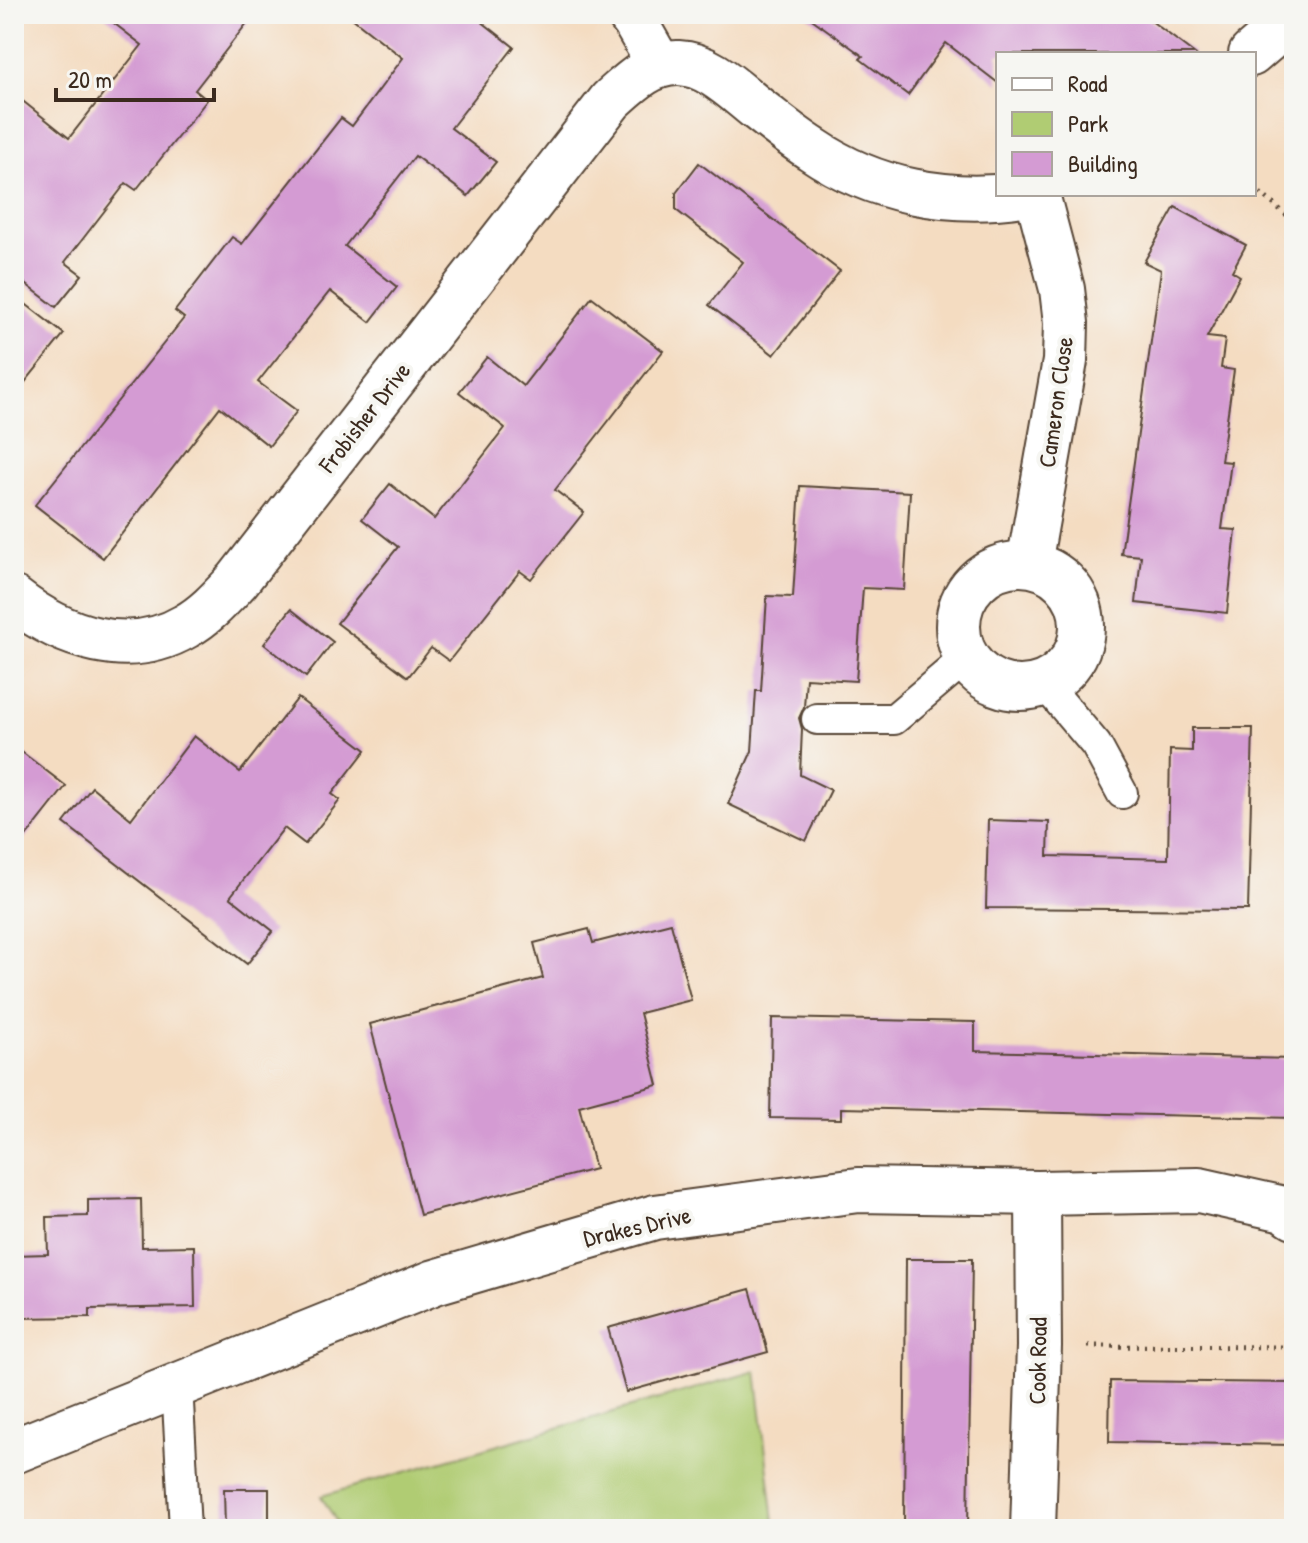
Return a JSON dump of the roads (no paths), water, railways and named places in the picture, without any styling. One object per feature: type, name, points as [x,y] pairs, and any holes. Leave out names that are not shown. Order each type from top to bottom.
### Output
[{"type":"street","points":[[629,14],[659,64],[681,63],[713,75],[811,149],[843,168],[874,181],[955,199],[1011,196]]},
{"type":"street","points":[[1253,52],[1294,17]]},
{"type":"street","name":"Frobisher Drive","points":[[14,599],[53,625],[87,639],[109,642],[135,642],[163,636],[185,627],[209,611],[237,581],[611,100],[659,64]]},
{"type":"street","name":"Cameron Close","points":[[1029,564],[1065,361],[1066,323],[1062,289],[1038,196]]},
{"type":"street","points":[[1029,564],[1048,571],[1064,582],[1076,598],[1082,618],[1082,638],[1075,657],[1062,673],[1044,683],[1023,688],[1000,686],[981,675],[966,658],[959,639],[958,620],[963,600],[974,583],[990,572],[1009,565],[1029,564]]},
{"type":"street","name":"Drakes Drive","points":[[14,1451],[435,1282],[655,1217],[858,1190],[1038,1193],[1199,1190],[1284,1209],[1294,1216]]},
{"type":"street","name":"Cook Road","points":[[1033,1529],[1039,1346],[1038,1193]]},
{"type":"lane","points":[[817,719],[894,719],[966,658]]},
{"type":"lane","points":[[1044,683],[1096,745],[1122,793]]},
{"type":"lane","points":[[177,1385],[185,1529]]}]
